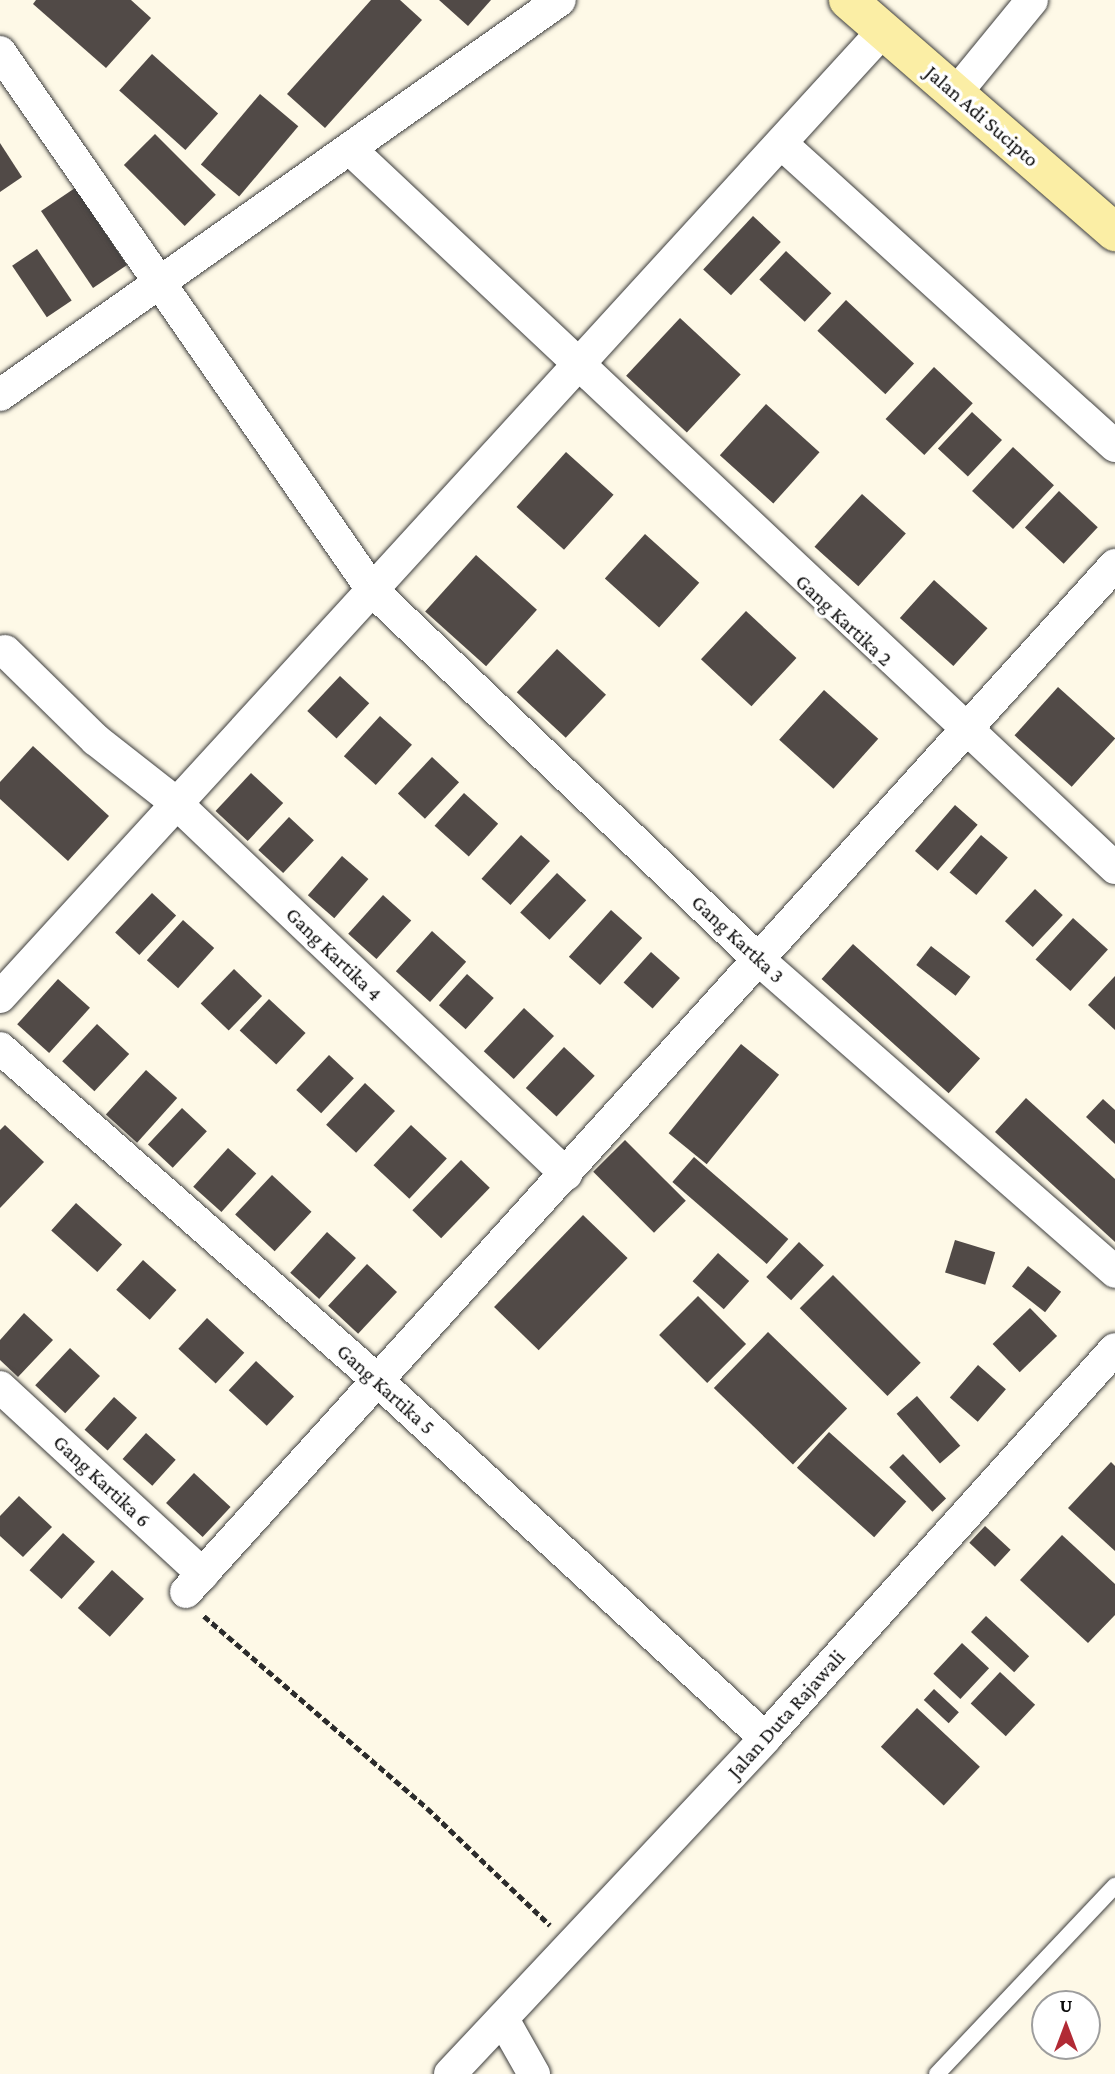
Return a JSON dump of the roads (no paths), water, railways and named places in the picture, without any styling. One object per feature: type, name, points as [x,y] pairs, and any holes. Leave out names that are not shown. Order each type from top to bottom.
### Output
[{"type":"main road","name":"Jalan Adi Sucipto","points":[[848,0],[1115,232]]},
{"type":"street","points":[[0,396],[560,0]]},
{"type":"street","points":[[956,93],[1032,0]]},
{"type":"street","points":[[0,997],[175,802],[783,145],[883,31]]},
{"type":"street","name":"Gang Kartka 3","points":[[4,67],[373,591],[758,959],[1115,1272]]},
{"type":"street","points":[[783,145],[1115,446]]},
{"type":"street","name":"Gang Kartika 2","points":[[350,149],[577,368],[963,732],[1115,869]]},
{"type":"street","points":[[376,1379],[566,1174],[1115,565]]},
{"type":"street","name":"Gang Kartika 4","points":[[5,651],[96,740],[175,802],[566,1174]]},
{"type":"street","name":"Gang Kartika 5","points":[[0,1048],[376,1379],[765,1738]]},
{"type":"street","name":"Jalan Duta Rajawali","points":[[450,2074],[504,2021],[571,1944],[765,1738],[1115,1349]]},
{"type":"street","name":"Gang Kartika 6","points":[[0,1387],[195,1583],[376,1379]]},
{"type":"street","points":[[504,2021],[534,2074]]},
{"type":"lane","points":[[937,2074],[1115,1886]]}]
